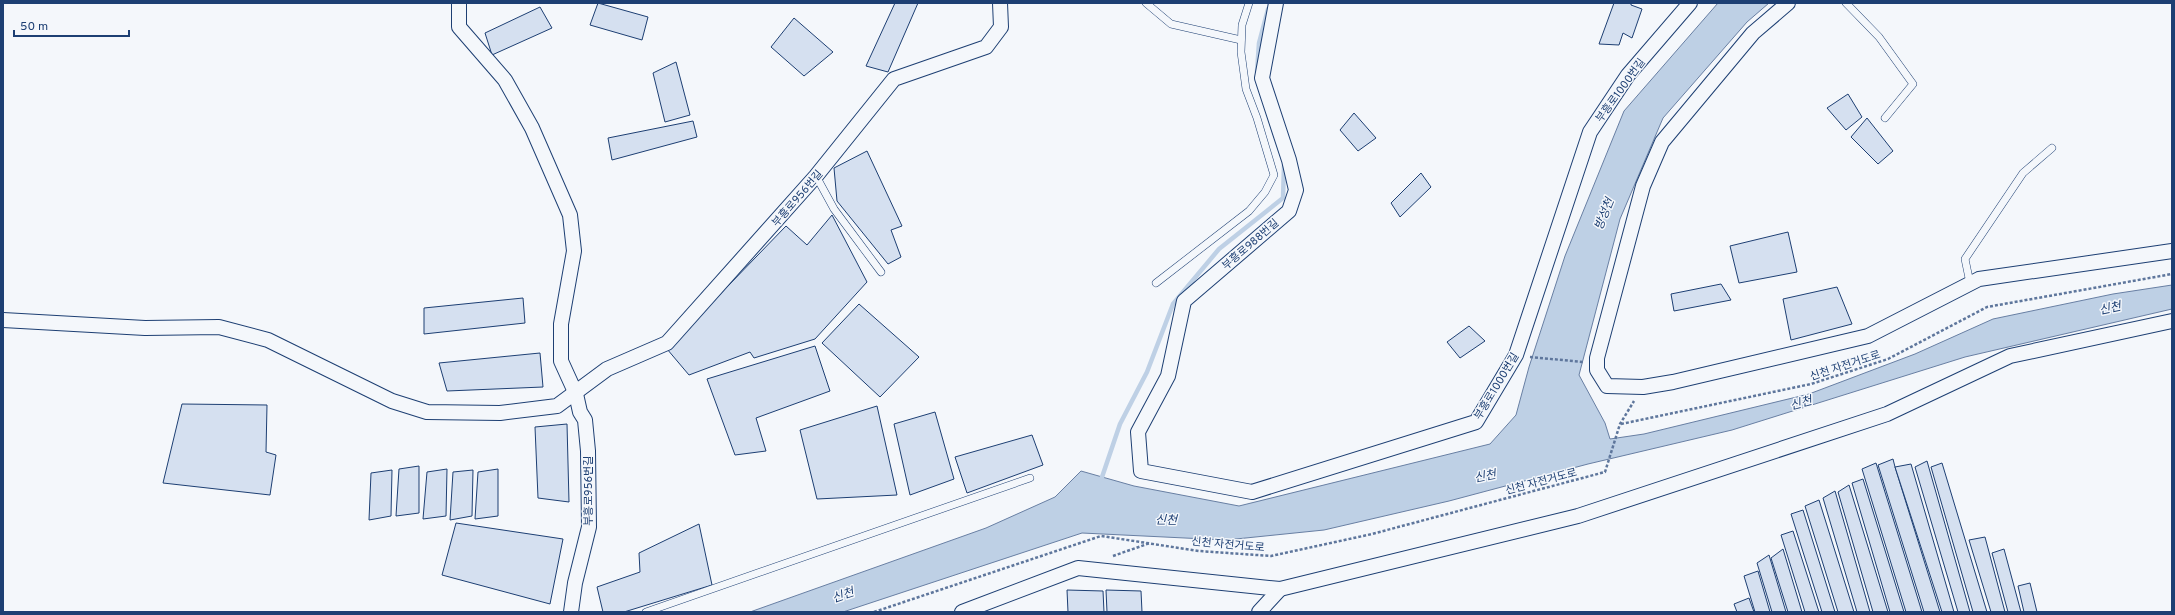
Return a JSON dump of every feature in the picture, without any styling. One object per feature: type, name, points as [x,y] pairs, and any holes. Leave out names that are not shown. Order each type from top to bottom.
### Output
[{"type":"street","name":"부흥로956번길","points":[[459,3],[458,27],[505,80],[532,128],[570,215],[574,251],[561,324],[561,361],[576,394],[580,412],[585,420],[588,451],[589,526],[575,583],[571,612]]},
{"type":"street","name":"부흥로956번길","points":[[576,394],[607,369],[667,342],[816,176],[894,79],[986,47],[1001,27],[1000,3]]},
{"type":"street","name":"부흥로988번길","points":[[1141,471],[1138,432],[1168,376],[1184,301],[1289,210],[1296,190],[1289,160],[1262,78],[1276,3]]},
{"type":"street","name":"부흥로1000번길","points":[[1141,471],[1252,492],[1476,422],[1516,355],[1590,132],[1628,75],[1690,3]]},
{"type":"street","points":[[1788,3],[1752,33],[1662,142],[1643,186],[1596,358],[1597,370],[1607,386],[1643,387],[1868,336],[1979,279],[2172,251]]},
{"type":"street","points":[[3,320],[33,323],[60,322],[145,328],[219,328],[268,340],[392,401],[427,412],[500,412],[557,406],[576,394]]},
{"type":"street","points":[[962,612],[1078,568],[1280,589],[1578,516],[1887,414],[2010,356],[2172,321]]},
{"type":"street","points":[[1259,612],[1280,589]]},
{"type":"lane","points":[[1146,3],[1171,24],[1241,40]]},
{"type":"lane","points":[[1156,283],[1249,211],[1265,192],[1274,175],[1258,118],[1246,89],[1241,52],[1241,40],[1242,25],[1249,3]]},
{"type":"lane","points":[[1846,3],[1879,37],[1913,84],[1885,118]]},
{"type":"lane","points":[[1970,283],[1965,259],[2023,173],[2052,148]]},
{"type":"lane","points":[[816,176],[834,209],[881,272]]},
{"type":"lane","points":[[646,612],[1030,478]]},
{"type":"path","name":"신천 자전거도로","points":[[874,612],[1101,536],[1199,551],[1271,556],[1372,534],[1605,472],[1620,424],[1811,384],[1888,359],[1987,307],[2172,274]]},
{"type":"path","points":[[1516,355],[1597,364]]},
{"type":"path","points":[[1620,424],[1643,387]]},
{"type":"path","points":[[1092,569],[1100,560],[1150,543]]},
{"type":"water","points":[[1718,3],[1769,3],[1747,22],[1663,118],[1620,219],[1579,375],[1605,423],[1610,439],[1644,434],[1809,394],[1915,354],[1993,319],[2113,294],[2172,285],[2172,309],[1965,357],[1732,430],[1588,464],[1449,501],[1324,530],[1226,540],[1082,533],[843,612],[750,612],[986,528],[1055,497],[1081,471],[1134,486],[1239,506],[1490,444],[1516,415],[1529,367],[1565,256],[1624,111]]},
{"type":"building","points":[[598,3],[648,17],[642,40],[590,25]]},
{"type":"building","points":[[895,3],[918,3],[888,72],[866,66]]},
{"type":"building","points":[[1614,3],[1631,3],[1631,5],[1642,9],[1632,38],[1623,33],[1619,45],[1599,44]]},
{"type":"building","points":[[540,7],[552,28],[492,55],[485,33]]},
{"type":"building","points":[[794,18],[833,52],[804,76],[771,47]]},
{"type":"building","points":[[676,62],[690,115],[665,122],[653,73]]},
{"type":"building","points":[[1848,94],[1862,117],[1846,130],[1827,108]]},
{"type":"building","points":[[1354,113],[1376,138],[1358,151],[1340,130]]},
{"type":"building","points":[[1867,118],[1893,151],[1878,164],[1851,137]]},
{"type":"building","points":[[693,121],[697,137],[612,160],[608,138]]},
{"type":"building","points":[[867,151],[902,226],[891,230],[901,257],[888,264],[837,201],[834,168]]},
{"type":"building","points":[[1421,173],[1431,187],[1400,217],[1391,203]]},
{"type":"building","points":[[832,215],[867,282],[815,339],[754,358],[750,352],[689,375],[667,349],[786,226],[807,245]]},
{"type":"building","points":[[1788,232],[1797,272],[1739,283],[1730,246]]},
{"type":"building","points":[[1721,284],[1731,300],[1674,311],[1671,294]]},
{"type":"building","points":[[1837,287],[1852,324],[1791,340],[1783,299]]},
{"type":"building","points":[[523,298],[525,323],[424,334],[424,308]]},
{"type":"building","points":[[859,304],[919,357],[880,397],[822,343]]},
{"type":"building","points":[[1469,326],[1485,341],[1460,358],[1447,342]]},
{"type":"building","points":[[815,346],[830,391],[756,418],[766,451],[735,455],[707,379]]},
{"type":"building","points":[[540,353],[543,387],[447,391],[439,363]]},
{"type":"building","points":[[182,404],[267,405],[266,452],[276,455],[270,495],[163,483]]},
{"type":"building","points":[[877,406],[897,495],[817,499],[800,430]]},
{"type":"building","points":[[935,412],[954,479],[910,495],[894,424]]},
{"type":"building","points":[[567,424],[569,502],[538,498],[535,427]]},
{"type":"building","points":[[1032,435],[1043,465],[967,493],[955,457]]},
{"type":"building","points":[[1893,459],[1940,612],[1924,612],[1878,465]]},
{"type":"building","points":[[1927,461],[1970,612],[1958,612],[1915,467]]},
{"type":"building","points":[[1876,463],[1922,612],[1906,612],[1862,469]]},
{"type":"building","points":[[1942,463],[1987,612],[1973,612],[1931,467]]},
{"type":"building","points":[[1911,464],[1954,612],[1942,612],[1895,467]]},
{"type":"building","points":[[419,466],[419,513],[396,516],[399,469]]},
{"type":"building","points":[[447,469],[446,516],[423,519],[427,472]]},
{"type":"building","points":[[498,469],[498,516],[475,519],[478,472]]},
{"type":"building","points":[[392,470],[391,516],[369,520],[371,473]]},
{"type":"building","points":[[473,470],[472,516],[450,520],[453,472]]},
{"type":"building","points":[[1863,479],[1904,612],[1890,612],[1852,483]]},
{"type":"building","points":[[1849,485],[1888,612],[1873,612],[1838,492]]},
{"type":"building","points":[[1835,491],[1870,612],[1857,612],[1823,498]]},
{"type":"building","points":[[1819,500],[1854,612],[1838,612],[1805,506]]},
{"type":"building","points":[[1803,510],[1835,612],[1822,612],[1791,514]]},
{"type":"building","points":[[456,523],[563,539],[550,604],[442,575]]},
{"type":"building","points":[[699,524],[712,585],[624,612],[603,612],[597,587],[640,572],[639,553]]},
{"type":"building","points":[[1793,531],[1819,612],[1805,612],[1781,535]]},
{"type":"building","points":[[1985,537],[2005,612],[1991,612],[1969,540]]},
{"type":"building","points":[[1783,549],[1802,612],[1788,612],[1771,558]]},
{"type":"building","points":[[2004,549],[2021,612],[2008,612],[1992,553]]},
{"type":"building","points":[[1769,555],[1786,612],[1772,612],[1757,563]]},
{"type":"building","points":[[1758,571],[1770,612],[1755,612],[1744,576]]},
{"type":"building","points":[[2030,583],[2037,612],[2024,612],[2018,586]]},
{"type":"building","points":[[1067,590],[1103,591],[1104,612],[1068,612]]},
{"type":"building","points":[[1106,590],[1141,591],[1142,612],[1107,612]]},
{"type":"building","points":[[1749,598],[1754,612],[1737,612],[1734,604]]},
{"type":"waterway","points":[[1257,72],[1259,43],[1268,9]]},
{"type":"waterway","points":[[1100,483],[1120,424],[1147,372],[1173,304],[1219,249],[1283,198],[1284,165]]},
{"type":"water label","name":"방성천","points":[[1604,214]]},
{"type":"water label","name":"신천","points":[[2110,308]]},
{"type":"water label","name":"신천","points":[[1801,403]]},
{"type":"water label","name":"신천","points":[[1485,476]]},
{"type":"water label","name":"신천","points":[[1166,520]]},
{"type":"water label","name":"신천","points":[[843,595]]}]
